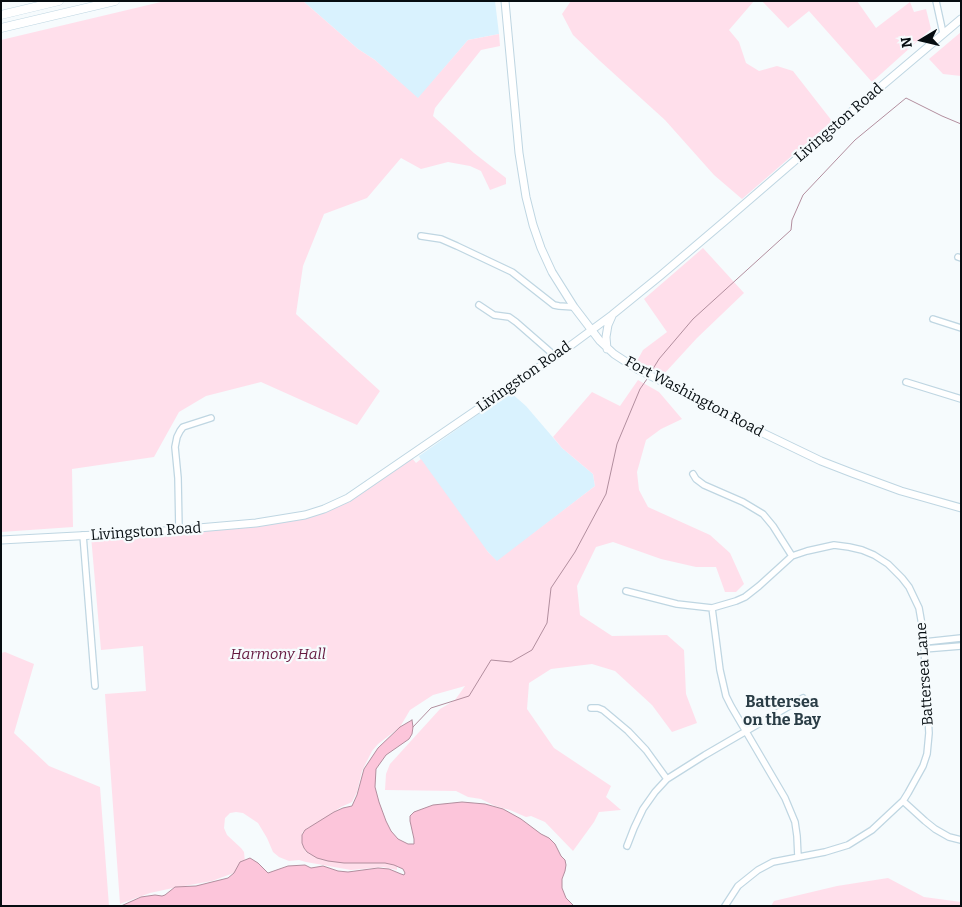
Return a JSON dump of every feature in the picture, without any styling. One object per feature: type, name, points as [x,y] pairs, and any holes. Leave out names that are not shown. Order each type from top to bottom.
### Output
[{"type":"highway","points":[[1,15],[59,1]]},
{"type":"highway","points":[[1,28],[115,1]]},
{"type":"main road","name":"Fort Washington Road","points":[[504,1],[519,153],[526,197],[536,236],[547,261],[574,307],[607,349],[627,363],[715,410],[821,461],[900,491],[961,508]]},
{"type":"main road","name":"Livingston Road","points":[[1,540],[179,530],[284,519],[315,512],[360,491],[612,315],[719,227],[961,19]]},
{"type":"main road","points":[[607,349],[606,337],[612,315]]},
{"type":"street","points":[[936,1],[943,33]]},
{"type":"street","points":[[421,236],[441,239],[512,272],[554,305],[574,307]]},
{"type":"street","points":[[479,305],[494,315],[509,317],[555,356]]},
{"type":"street","points":[[933,319],[961,328]]},
{"type":"street","points":[[906,382],[961,399]]},
{"type":"street","points":[[179,530],[178,478],[175,447],[177,437],[183,427],[211,418]]},
{"type":"street","points":[[693,474],[704,485],[743,502],[763,514],[792,556]]},
{"type":"street","points":[[83,535],[95,686]]},
{"type":"street","name":"Battersea Lane","points":[[626,591],[677,604],[712,608],[745,597],[792,556],[807,550],[834,545],[862,550],[879,558],[893,568],[913,594],[920,612],[929,710],[929,741],[927,754],[921,770],[903,801],[872,830],[852,843],[830,851],[774,862],[758,870],[738,886],[725,906]]},
{"type":"street","points":[[712,608],[720,670],[725,689],[731,706],[776,782],[791,812],[797,836],[798,857]]},
{"type":"street","points":[[924,642],[961,638]]},
{"type":"street","points":[[924,649],[961,646]]},
{"type":"street","points":[[627,846],[643,809],[667,779],[803,698]]},
{"type":"street","points":[[592,708],[603,710],[628,731],[646,750],[667,779]]},
{"type":"street","points":[[903,801],[935,829],[961,840]]},
{"type":"shaded area","points":[[303,1],[495,1],[499,34],[468,40],[418,99],[375,60],[358,49]]},
{"type":"shaded area","points":[[510,392],[526,406],[562,448],[593,474],[595,486],[497,562],[437,495],[419,456]]},
{"type":"shaded area","points":[[412,720],[412,734],[409,739],[386,755],[376,769],[375,787],[391,831],[398,839],[408,844],[414,844],[410,816],[414,812],[433,805],[462,802],[485,804],[503,809],[521,819],[555,844],[566,865],[562,879],[562,888],[566,898],[574,906],[121,906],[141,897],[165,895],[175,887],[196,886],[228,878],[234,873],[240,862],[250,858],[268,873],[288,866],[305,865],[311,868],[323,866],[348,872],[378,868],[389,869],[404,875],[403,869],[385,863],[344,863],[317,858],[304,848],[302,835],[305,830],[334,812],[352,806],[364,769],[378,748],[400,727]]},
{"type":"green space","points":[[165,1],[303,1],[418,98],[468,40],[499,34],[500,46],[481,50],[435,108],[433,116],[474,153],[506,178],[506,184],[490,190],[481,171],[470,166],[448,162],[421,169],[401,158],[367,198],[324,214],[303,266],[296,314],[380,391],[357,425],[261,382],[206,396],[179,412],[154,457],[72,469],[73,527],[1,532],[1,40]]},
{"type":"green space","points":[[571,1],[754,1],[729,30],[739,42],[746,63],[759,71],[777,66],[793,71],[832,121],[742,199],[714,175],[665,120],[573,35],[562,14]]},
{"type":"green space","points":[[762,1],[857,1],[876,28],[910,2],[914,12],[926,9],[931,29],[872,82],[809,11],[788,28]]},
{"type":"green space","points":[[961,32],[961,76],[943,74],[929,59]]},
{"type":"green space","points":[[703,248],[744,293],[697,338],[663,375],[637,361],[643,350],[667,332],[644,299]]},
{"type":"green space","name":"Harmony Hall","points":[[638,380],[659,392],[682,419],[661,429],[646,440],[637,472],[639,490],[648,507],[710,535],[730,553],[744,584],[736,592],[725,592],[716,567],[696,567],[661,559],[613,542],[596,547],[577,586],[580,615],[612,636],[667,635],[684,650],[686,694],[697,723],[672,732],[652,705],[615,671],[592,664],[551,669],[529,683],[527,709],[554,748],[611,786],[606,797],[621,810],[599,812],[573,851],[545,822],[495,806],[481,799],[468,797],[456,791],[385,790],[386,774],[390,764],[440,709],[455,700],[465,686],[433,695],[410,710],[400,727],[372,751],[362,771],[357,792],[352,802],[341,807],[302,833],[303,846],[306,852],[310,854],[397,864],[397,870],[383,867],[351,870],[299,860],[289,861],[273,852],[258,823],[243,813],[236,812],[230,813],[225,818],[224,828],[227,835],[244,852],[245,862],[239,871],[212,881],[150,893],[120,904],[105,694],[146,691],[143,646],[101,650],[91,536],[186,530],[319,512],[412,458],[416,463],[421,459],[488,552],[497,561],[595,486],[593,474],[562,448],[553,437],[592,392],[620,406]]},
{"type":"green space","points":[[5,652],[34,664],[14,733],[49,766],[100,787],[109,906],[1,906],[1,653]]},
{"type":"green space","points":[[888,878],[924,897],[961,902],[961,906],[771,906],[774,901],[837,886]]},
{"type":"waterway","points":[[651,372],[659,359],[693,319],[791,230],[792,220],[803,195],[855,140],[906,98],[961,124]]},
{"type":"waterway","points":[[413,727],[431,708],[469,696],[491,660],[511,662],[532,650],[547,623],[551,588],[575,552],[606,494],[617,444],[640,389],[647,379]]},
{"type":"district","name":"Battersea on the Bay","points":[[782,712]]}]
